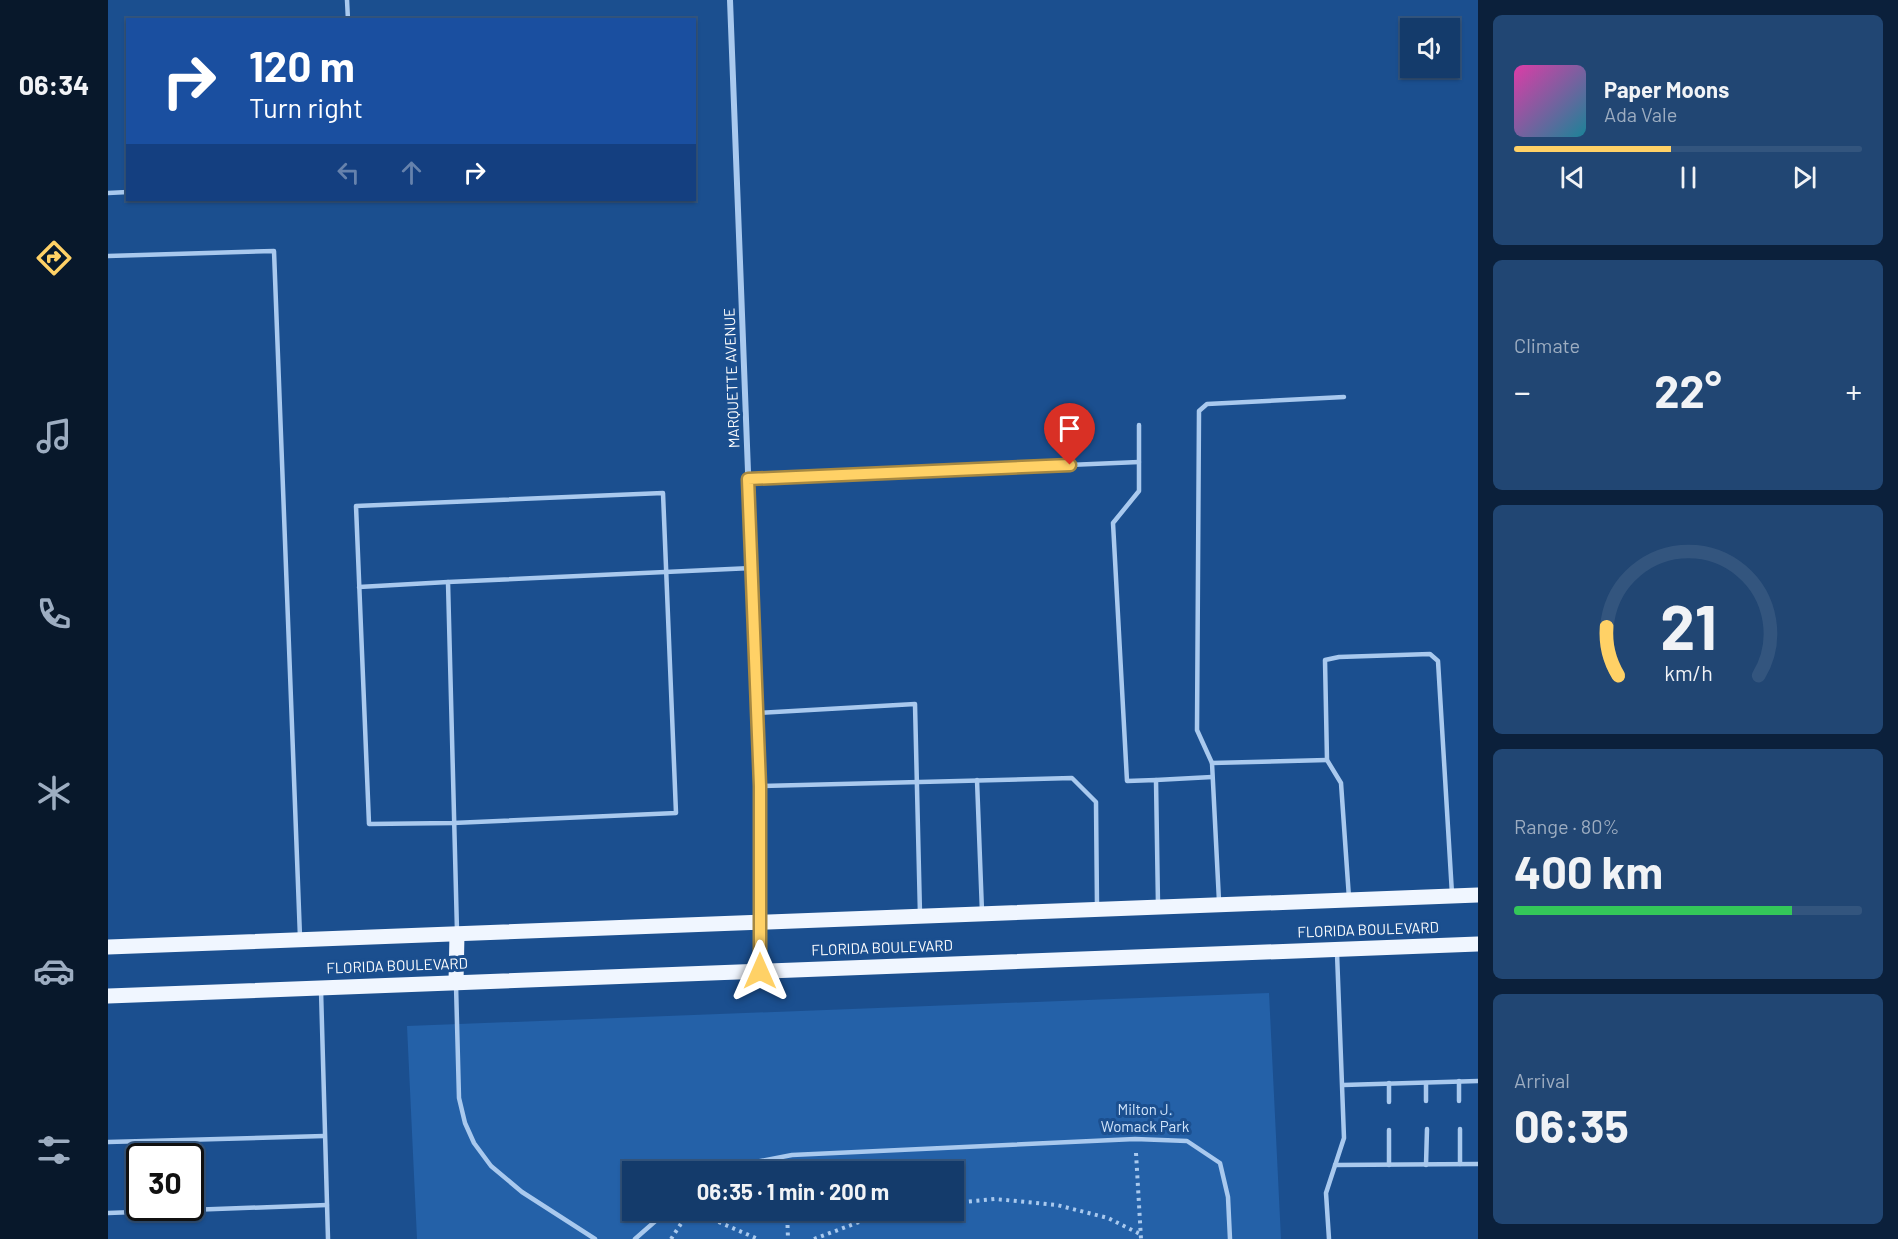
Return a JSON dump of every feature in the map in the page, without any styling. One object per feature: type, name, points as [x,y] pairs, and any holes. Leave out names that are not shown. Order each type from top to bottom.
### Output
[{"type":"main road","name":"FLORIDA BOULEVARD","points":[[108,946],[1478,895]]},
{"type":"main road","points":[[456,982],[457,934]]},
{"type":"main road","name":"FLORIDA BOULEVARD","points":[[108,996],[1478,944]]},
{"type":"street","name":"MARQUETTE AVENUE","points":[[730,0],[760,786],[760,971]]},
{"type":"lane","points":[[347,0],[348,18]]},
{"type":"lane","points":[[108,193],[126,192]]},
{"type":"lane","points":[[108,256],[274,250],[300,939]]},
{"type":"lane","points":[[1219,905],[1212,763],[1197,730],[1199,411],[1207,404],[1344,397]]},
{"type":"lane","points":[[1139,425],[1139,491],[1113,523],[1126,781],[1212,777]]},
{"type":"lane","points":[[748,479],[1139,462]]},
{"type":"lane","points":[[663,493],[667,571],[676,813],[453,823],[369,824],[356,506],[663,493]]},
{"type":"lane","points":[[359,587],[752,568]]},
{"type":"lane","points":[[448,582],[457,934]]},
{"type":"lane","points":[[1349,901],[1341,783],[1327,760],[1325,660],[1339,657],[1430,654],[1438,661],[1452,896]]},
{"type":"lane","points":[[756,713],[915,704],[921,917]]},
{"type":"lane","points":[[1212,763],[1327,760]]},
{"type":"lane","points":[[760,786],[1072,778],[1096,802],[1097,910]]},
{"type":"lane","points":[[977,780],[982,915]]},
{"type":"lane","points":[[1156,780],[1158,907]]},
{"type":"lane","points":[[1329,1239],[1326,1193],[1344,1138],[1337,950]]},
{"type":"lane","points":[[456,982],[459,1098],[465,1123],[474,1143],[491,1166],[522,1192],[595,1239]]},
{"type":"lane","points":[[321,987],[328,1239]]},
{"type":"lane","points":[[1458,1081],[1459,1101]]},
{"type":"lane","points":[[1343,1085],[1478,1081]]},
{"type":"lane","points":[[1389,1083],[1389,1102]]},
{"type":"lane","points":[[1426,1083],[1426,1101]]},
{"type":"lane","points":[[1426,1165],[1427,1129]]},
{"type":"lane","points":[[1460,1129],[1460,1164]]},
{"type":"lane","points":[[1389,1130],[1389,1165]]},
{"type":"lane","points":[[108,1142],[324,1136]]},
{"type":"lane","points":[[764,1161],[792,1155],[1135,1139],[1187,1142],[1220,1163],[1228,1197],[1230,1239]]},
{"type":"lane","points":[[1335,1166],[1478,1164]]},
{"type":"lane","points":[[108,1213],[327,1205]]},
{"type":"lane","points":[[635,1239],[655,1221]]},
{"type":"path","points":[[1135,1139],[1140,1237]]},
{"type":"path","points":[[964,1202],[995,1199],[1057,1205],[1108,1218],[1140,1237]]},
{"type":"path","points":[[671,1239],[683,1221]]},
{"type":"path","points":[[716,1221],[758,1239]]},
{"type":"path","points":[[787,1221],[788,1239]]},
{"type":"path","points":[[814,1239],[862,1221]]},
{"type":"green space","name":"Milton J. Womack Park","points":[[1269,993],[1281,1239],[417,1239],[407,1026]]},
{"type":"route","points":[[760,971],[760,786],[748,479],[1070,465]]}]
